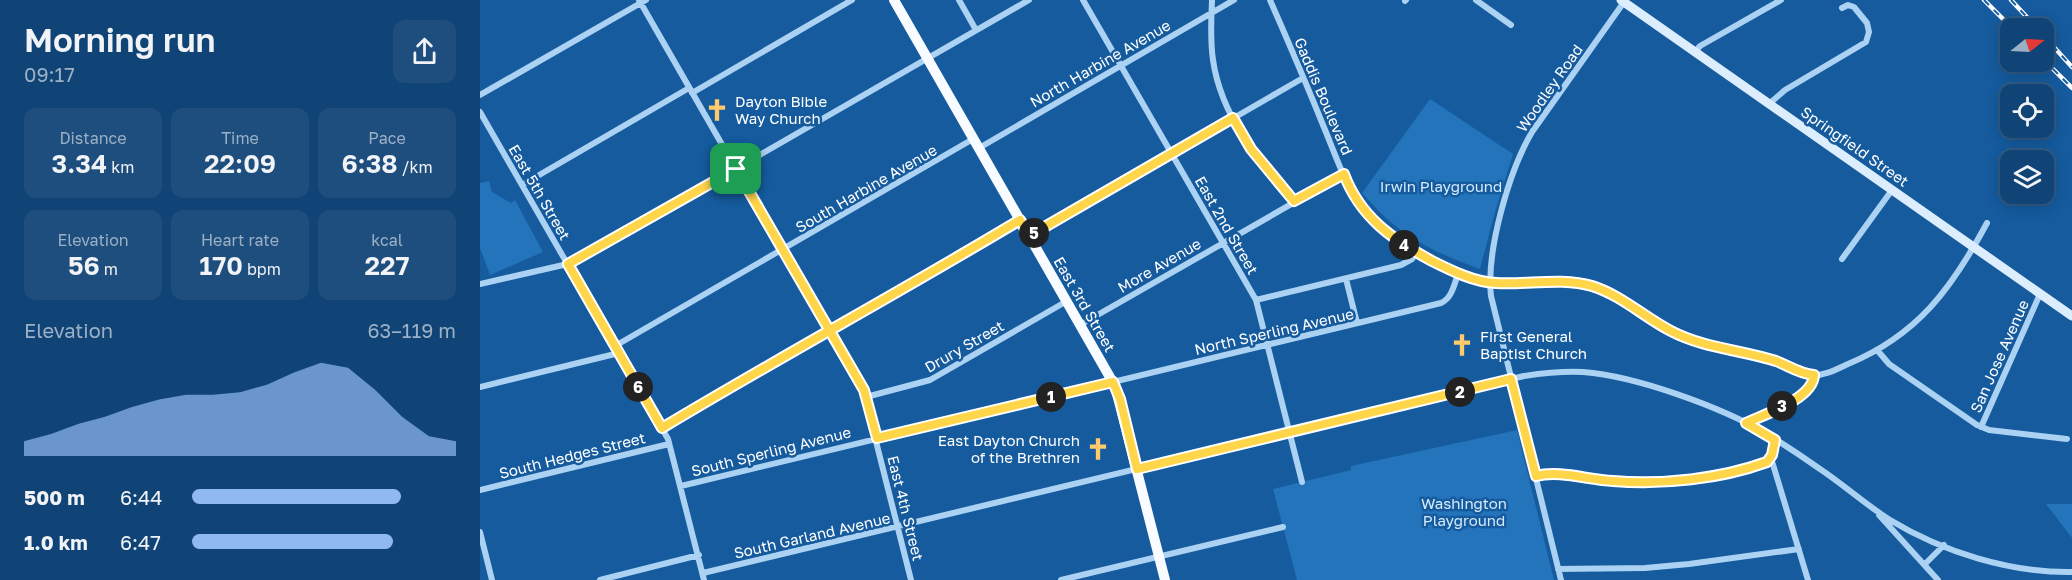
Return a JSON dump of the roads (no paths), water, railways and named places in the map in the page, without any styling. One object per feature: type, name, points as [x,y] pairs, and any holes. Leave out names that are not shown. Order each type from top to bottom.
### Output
[{"type":"main road","name":"East 3rd Street","points":[[894,0],[1113,382],[1120,399],[1165,580]]},
{"type":"main road","name":"Springfield Street","points":[[1623,1],[2072,316]]},
{"type":"street","points":[[522,185],[852,0]]},
{"type":"street","points":[[959,0],[976,30]]},
{"type":"street","points":[[480,284],[568,264],[1029,0]]},
{"type":"street","name":"East 2nd Street","points":[[1083,0],[1256,300],[1302,482]]},
{"type":"street","points":[[1212,0],[1211,39],[1215,72],[1233,118],[1255,155],[1294,201]]},
{"type":"street","name":"North Harbine Avenue","points":[[976,143],[1121,65],[1234,0]]},
{"type":"street","name":"Gaddis Boulevard","points":[[1270,0],[1356,200],[1374,222],[1392,238],[1458,274],[1490,283],[1574,283],[1592,286],[1611,294],[1680,336],[1778,362],[1802,373],[1814,375]]},
{"type":"street","points":[[1476,0],[1511,25]]},
{"type":"street","points":[[1695,52],[1700,46],[1781,0]]},
{"type":"street","points":[[480,95],[642,1]]},
{"type":"street","name":"East 4th Street","points":[[642,1],[866,397],[911,580]]},
{"type":"street","name":"Woodley Road","points":[[1561,580],[1491,296],[1490,283],[1497,230],[1510,181],[1522,151],[1532,132],[1623,1]]},
{"type":"street","points":[[1769,104],[1785,90],[1866,42],[1869,32],[1867,23],[1854,7],[1848,5],[1842,8]]},
{"type":"street","points":[[1029,236],[1303,78]]},
{"type":"street","name":"East 5th Street","points":[[480,112],[662,428],[681,486],[704,577]]},
{"type":"street","name":"South Harbine Avenue","points":[[615,346],[782,250],[976,143]]},
{"type":"street","name":"More Avenue","points":[[1080,325],[1344,174]]},
{"type":"street","points":[[1842,259],[1892,190]]},
{"type":"street","name":"South Hedges Street","points":[[662,428],[1020,220]]},
{"type":"street","points":[[1746,423],[1803,395],[1811,386],[1814,375],[1840,368],[1878,351],[1899,337],[1928,311],[1948,286],[1974,248],[1987,223]]},
{"type":"street","points":[[1256,300],[1401,266],[1412,260],[1416,253]]},
{"type":"street","name":"North Sperling Avenue","points":[[1113,382],[1441,303],[1446,301],[1453,290],[1458,274]]},
{"type":"street","points":[[1346,279],[1357,323]]},
{"type":"street","name":"San Jose Avenue","points":[[1981,427],[2040,294]]},
{"type":"street","name":"Drury Street","points":[[866,397],[930,380],[1067,302]]},
{"type":"street","points":[[1878,351],[1889,364],[1981,427],[1989,430],[2067,439]]},
{"type":"street","points":[[480,387],[619,353]]},
{"type":"street","name":"South Garland Avenue","points":[[704,577],[898,526],[1511,379],[1567,371],[1623,378],[1676,394],[1746,423],[1821,469],[1872,508]]},
{"type":"street","name":"South Sperling Avenue","points":[[681,486],[1113,382]]},
{"type":"street","points":[[1775,440],[1771,458],[1808,580]]},
{"type":"street","name":"South Hedges Street","points":[[480,490],[669,444]]},
{"type":"street","points":[[1536,476],[1553,474],[1614,481],[1663,481],[1700,478],[1735,471],[1760,464],[1771,458]]},
{"type":"street","points":[[1872,508],[1903,527],[1977,557],[2006,565],[2072,572]]},
{"type":"street","points":[[1872,508],[1938,580]]},
{"type":"street","points":[[1060,580],[1283,527]]},
{"type":"street","points":[[480,532],[492,580]]},
{"type":"street","points":[[1925,564],[1944,545]]},
{"type":"street","points":[[1558,569],[1645,568],[1799,549]]},
{"type":"street","points":[[600,580],[699,555]]},
{"type":"railway","points":[[1984,0],[2002,18]]},
{"type":"railway","points":[[2011,0],[2028,18]]},
{"type":"railway","points":[[2054,47],[2072,67]]},
{"type":"railway","points":[[2054,70],[2072,88]]},
{"type":"place","name":"Dayton Bible Way Church","points":[[717,110]]},
{"type":"place","name":"First General Baptist Church","points":[[1462,345]]},
{"type":"place","name":"East Dayton Church of the Brethren","points":[[1098,449]]},
{"type":"park label","name":"Irwin Playground","points":[[1441,186]]},
{"type":"park label","name":"Washington Playground","points":[[1464,512]]}]
